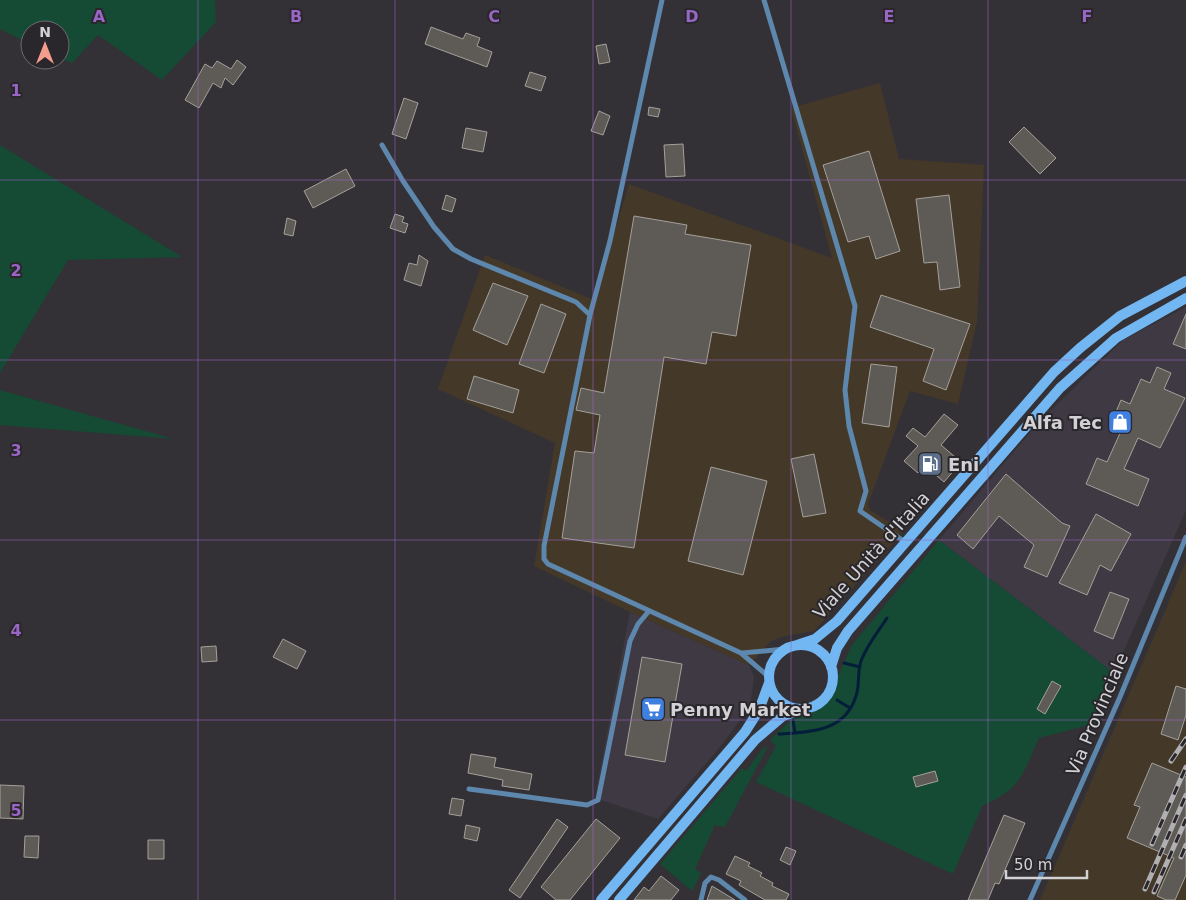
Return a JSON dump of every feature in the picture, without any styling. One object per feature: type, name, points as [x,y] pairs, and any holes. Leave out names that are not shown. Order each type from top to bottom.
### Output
[{"type":"main road","name":"Viale Unità d'Italia","points":[[785,649],[815,639],[830,628],[1034,394],[1080,348],[1120,316],[1186,281]]},
{"type":"main road","name":"Viale Unità d'Italia","points":[[619,900],[756,740],[783,716],[817,704],[828,693],[832,678],[831,667],[838,648],[848,631],[1060,388],[1116,338],[1186,298]]},
{"type":"main road","points":[[797,645],[808,646],[818,650],[831,667]]},
{"type":"main road","points":[[602,900],[745,732],[759,710],[769,680],[773,660],[785,649]]},
{"type":"main road","points":[[769,680],[773,692],[788,706],[808,708]]},
{"type":"street","points":[[662,0],[610,241],[590,315],[549,518],[544,558],[552,567],[741,653],[769,680]]},
{"type":"street","points":[[764,0],[855,306],[845,390],[849,426],[866,491],[860,511],[905,542]]},
{"type":"street","points":[[382,145],[434,228],[453,249],[471,259],[576,302],[590,315]]},
{"type":"street","name":"Via Provinciale","points":[[1030,900],[1120,697],[1186,537]]},
{"type":"street","points":[[469,789],[587,805],[598,800],[630,640],[638,624],[649,611]]},
{"type":"street","points":[[741,653],[785,649]]},
{"type":"street","points":[[701,900],[705,883],[711,877],[719,880],[745,900]]},
{"type":"shaded area","points":[[880,83],[899,159],[984,165],[977,322],[958,404],[910,391],[868,504],[870,510],[904,531],[814,631],[785,636],[771,641],[749,665],[630,612],[534,566],[555,443],[438,389],[485,255],[594,300],[629,184],[832,258],[791,108]]},
{"type":"shaded area","points":[[1186,307],[1186,510],[1114,673],[939,540],[1039,422],[1123,340]]},
{"type":"shaded area","points":[[1186,561],[1186,900],[1040,900],[1165,611]]},
{"type":"shaded area","points":[[630,612],[749,665],[754,677],[750,707],[720,747],[658,819],[595,798]]},
{"type":"green space","points":[[0,0],[215,0],[216,22],[162,80],[98,35],[72,63],[70,62],[70,20],[20,20],[20,39],[0,29]]},
{"type":"green space","points":[[0,145],[182,257],[68,260],[0,373]]},
{"type":"green space","points":[[0,390],[174,439],[0,425]]},
{"type":"green space","points":[[939,540],[1114,673],[1097,723],[1039,738],[1019,779],[1005,793],[982,806],[953,874],[756,782],[776,746],[770,740],[793,718],[820,707],[829,696],[852,645]]},
{"type":"green space","points":[[764,747],[767,748],[725,827],[715,825],[695,869],[701,873],[692,891],[660,864],[742,768],[746,771]]},
{"type":"building","points":[[431,27],[463,39],[466,33],[480,38],[477,46],[492,52],[487,67],[425,44]]},
{"type":"building","points":[[606,44],[610,62],[599,64],[596,46]]},
{"type":"building","points":[[237,60],[246,67],[233,85],[225,78],[221,88],[213,83],[199,108],[185,100],[205,64],[212,68],[217,61],[231,69]]},
{"type":"building","points":[[530,72],[546,77],[541,91],[525,86]]},
{"type":"building","points":[[404,98],[418,103],[406,139],[392,134]]},
{"type":"building","points":[[649,107],[660,109],[658,117],[648,115]]},
{"type":"building","points":[[599,111],[610,116],[603,135],[591,131]]},
{"type":"building","points":[[1024,127],[1056,158],[1040,174],[1009,142]]},
{"type":"building","points":[[466,128],[487,132],[483,152],[462,148]]},
{"type":"building","points":[[683,144],[685,176],[666,177],[664,145]]},
{"type":"building","points":[[869,151],[900,251],[876,259],[869,236],[848,242],[823,165]]},
{"type":"building","points":[[346,169],[355,186],[313,208],[304,191]]},
{"type":"building","points":[[446,195],[456,199],[452,212],[442,209]]},
{"type":"building","points":[[949,195],[960,287],[940,290],[937,262],[924,263],[916,199]]},
{"type":"building","points":[[395,214],[404,217],[402,222],[408,224],[405,233],[390,228]]},
{"type":"building","points":[[634,216],[687,225],[685,234],[751,245],[736,336],[712,332],[706,364],[664,357],[634,548],[562,538],[575,451],[594,453],[600,415],[576,410],[581,388],[604,393]]},
{"type":"building","points":[[287,218],[296,221],[293,236],[284,234]]},
{"type":"building","points":[[419,255],[428,261],[421,286],[404,280],[409,263],[417,265]]},
{"type":"building","points":[[493,283],[528,296],[507,345],[473,330]]},
{"type":"building","points":[[881,295],[970,324],[946,390],[923,381],[934,349],[870,327]]},
{"type":"building","points":[[541,304],[566,314],[544,373],[519,364]]},
{"type":"building","points":[[1186,314],[1186,349],[1173,344]]},
{"type":"building","points":[[871,364],[897,367],[889,427],[862,423]]},
{"type":"building","points":[[1157,367],[1171,373],[1164,389],[1185,398],[1160,448],[1138,438],[1124,469],[1149,479],[1138,506],[1086,484],[1097,458],[1107,462],[1121,431],[1110,426],[1121,400],[1130,404],[1141,379],[1150,383]]},
{"type":"building","points":[[474,376],[519,390],[513,413],[467,399]]},
{"type":"building","points":[[944,414],[958,425],[941,445],[961,462],[944,482],[924,465],[918,473],[904,461],[918,446],[906,436],[913,428],[925,437]]},
{"type":"building","points":[[814,454],[826,513],[803,517],[791,459]]},
{"type":"building","points":[[711,467],[767,481],[743,575],[688,561]]},
{"type":"building","points":[[1006,474],[1062,523],[1070,526],[1047,577],[1024,567],[1034,545],[999,516],[973,549],[957,535]]},
{"type":"building","points":[[1096,514],[1131,534],[1111,571],[1100,565],[1087,595],[1059,583]]},
{"type":"building","points":[[1110,592],[1129,599],[1113,639],[1094,631]]},
{"type":"building","points":[[283,639],[306,651],[297,669],[273,657]]},
{"type":"building","points":[[216,646],[217,661],[202,662],[201,647]]},
{"type":"building","name":"Penny Market","points":[[642,657],[682,664],[665,762],[625,755]]},
{"type":"building","points":[[1052,681],[1061,686],[1045,714],[1037,709]]},
{"type":"building","points":[[1176,686],[1186,689],[1186,715],[1178,740],[1161,734]]},
{"type":"building","points":[[471,754],[496,758],[494,767],[532,774],[529,790],[502,786],[503,780],[468,773]]},
{"type":"building","points":[[1152,763],[1186,777],[1186,875],[1175,900],[1166,900],[1157,896],[1174,858],[1127,838],[1140,807],[1134,805]]},
{"type":"building","points":[[935,771],[938,781],[916,787],[913,777]]},
{"type":"building","points":[[0,785],[24,786],[23,819],[0,818]]},
{"type":"building","points":[[452,798],[464,800],[461,816],[449,814]]},
{"type":"building","points":[[1004,815],[1025,823],[999,884],[995,883],[988,900],[968,900]]},
{"type":"building","points":[[557,819],[568,827],[520,898],[509,890]]},
{"type":"building","points":[[596,819],[620,838],[570,900],[556,900],[541,887]]},
{"type":"building","points":[[466,825],[480,828],[477,841],[464,838]]},
{"type":"building","points":[[25,836],[39,836],[38,858],[24,857]]},
{"type":"building","points":[[148,840],[164,840],[164,859],[148,859]]},
{"type":"building","points":[[786,847],[796,851],[790,865],[780,860]]},
{"type":"building","points":[[735,856],[750,863],[748,866],[762,873],[760,876],[773,883],[772,886],[789,894],[786,900],[765,900],[739,885],[741,881],[726,874]]},
{"type":"building","points":[[661,876],[679,890],[671,900],[634,900],[644,887],[649,891]]},
{"type":"building","points":[[712,886],[722,892],[735,900],[707,900]]},
{"type":"waterway","points":[[779,734],[814,731],[825,728],[844,717],[851,708],[856,696],[863,655],[887,618]]},
{"type":"waterway","points":[[844,663],[860,667]]},
{"type":"waterway","points":[[837,700],[850,708]]},
{"type":"waterway","points":[[793,720],[795,733]]},
{"type":"railway","points":[[1171,761],[1186,739]]},
{"type":"railway","points":[[1152,844],[1186,767]]},
{"type":"railway","points":[[1145,889],[1186,795]]},
{"type":"railway","points":[[1154,892],[1186,819]]},
{"type":"railway","points":[[1181,857],[1186,845]]},
{"type":"place","name":"Alfa Tec","points":[[1120,422]]},
{"type":"place","name":"Eni","points":[[930,464]]},
{"type":"place","name":"Penny Market","points":[[653,709]]}]
